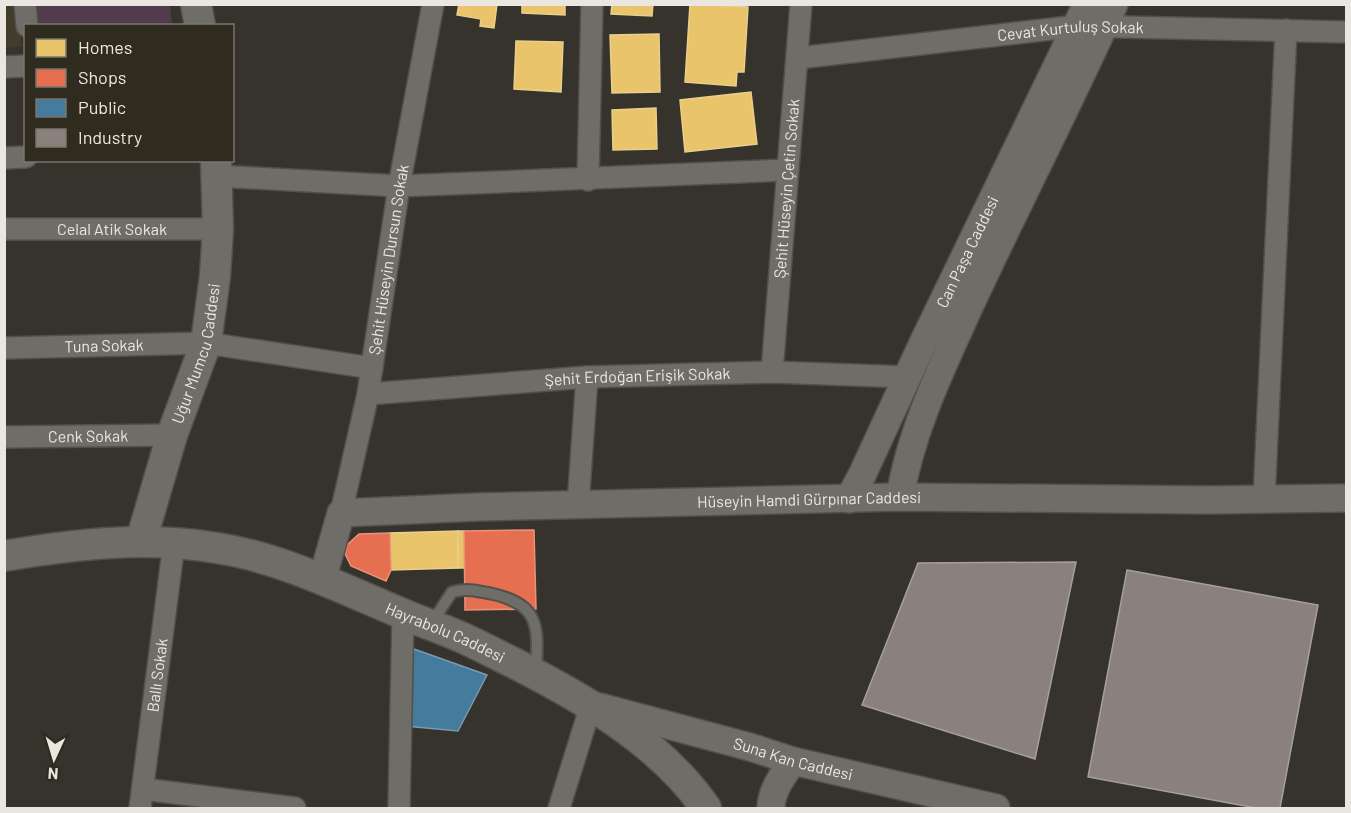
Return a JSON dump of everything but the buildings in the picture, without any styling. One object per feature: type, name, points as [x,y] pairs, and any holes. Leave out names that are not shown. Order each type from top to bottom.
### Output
[{"type":"main road","points":[[196,4],[200,24]]},
{"type":"main road","name":"Uğur Mumcu Caddesi","points":[[141,541],[172,435],[206,343],[214,285],[218,229],[217,168]]},
{"type":"main road","name":"Hayrabolu Caddesi","points":[[4,556],[83,544],[141,541],[174,543],[217,548],[249,555],[322,580],[465,638],[591,705],[639,739],[678,775],[706,808]]},
{"type":"street","points":[[25,4],[27,24]]},
{"type":"street","name":"Şehit Hüseyin Dursun Sokak","points":[[341,513],[368,394],[399,186],[433,4]]},
{"type":"street","points":[[588,180],[592,4]]},
{"type":"street","name":"Şehit Hüseyin Çetin Sokak","points":[[772,372],[801,4]]},
{"type":"street","name":"Cevat Kurtuluş Sokak","points":[[798,58],[1082,15],[1109,15],[1286,30],[1347,32]]},
{"type":"street","name":"Can Paşa Caddesi","points":[[849,499],[1082,15]]},
{"type":"street","name":"Can Paşa Caddesi","points":[[900,497],[912,444],[952,345],[1109,15]]},
{"type":"street","points":[[1264,499],[1286,30]]},
{"type":"street","points":[[4,67],[24,66]]},
{"type":"street","points":[[4,158],[24,157]]},
{"type":"street","points":[[217,168],[399,186],[787,170]]},
{"type":"street","name":"Celal Atik Sokak","points":[[4,229],[218,229]]},
{"type":"street","points":[[206,343],[372,368]]},
{"type":"street","name":"Tuna Sokak","points":[[4,348],[206,343]]},
{"type":"street","name":"Şehit Erdoğan Erişik Sokak","points":[[368,394],[587,376],[772,372],[908,377]]},
{"type":"street","points":[[578,505],[587,376]]},
{"type":"street","name":"Cenk Sokak","points":[[4,437],[172,435]]},
{"type":"street","name":"Hüseyin Hamdi Gürpınar Caddesi","points":[[341,513],[478,507],[900,497],[1347,498]]},
{"type":"street","points":[[322,580],[341,513]]},
{"type":"street","name":"Ballı Sokak","points":[[141,799],[174,543]]},
{"type":"street","points":[[399,808],[403,614]]},
{"type":"street","points":[[559,808],[591,705]]},
{"type":"street","name":"Suna Kan Caddesi","points":[[591,705],[793,760],[996,808]]},
{"type":"street","points":[[771,808],[771,801],[779,781],[793,760]]},
{"type":"street","points":[[141,799],[290,808]]},
{"type":"lane","points":[[431,625],[452,592],[466,589],[513,598],[531,613],[538,637],[536,674]]},
{"type":"shaded area","points":[[5,5],[15,5],[22,46],[5,48]]},
{"type":"shaded area","points":[[35,5],[170,5],[172,24],[37,24]]}]
